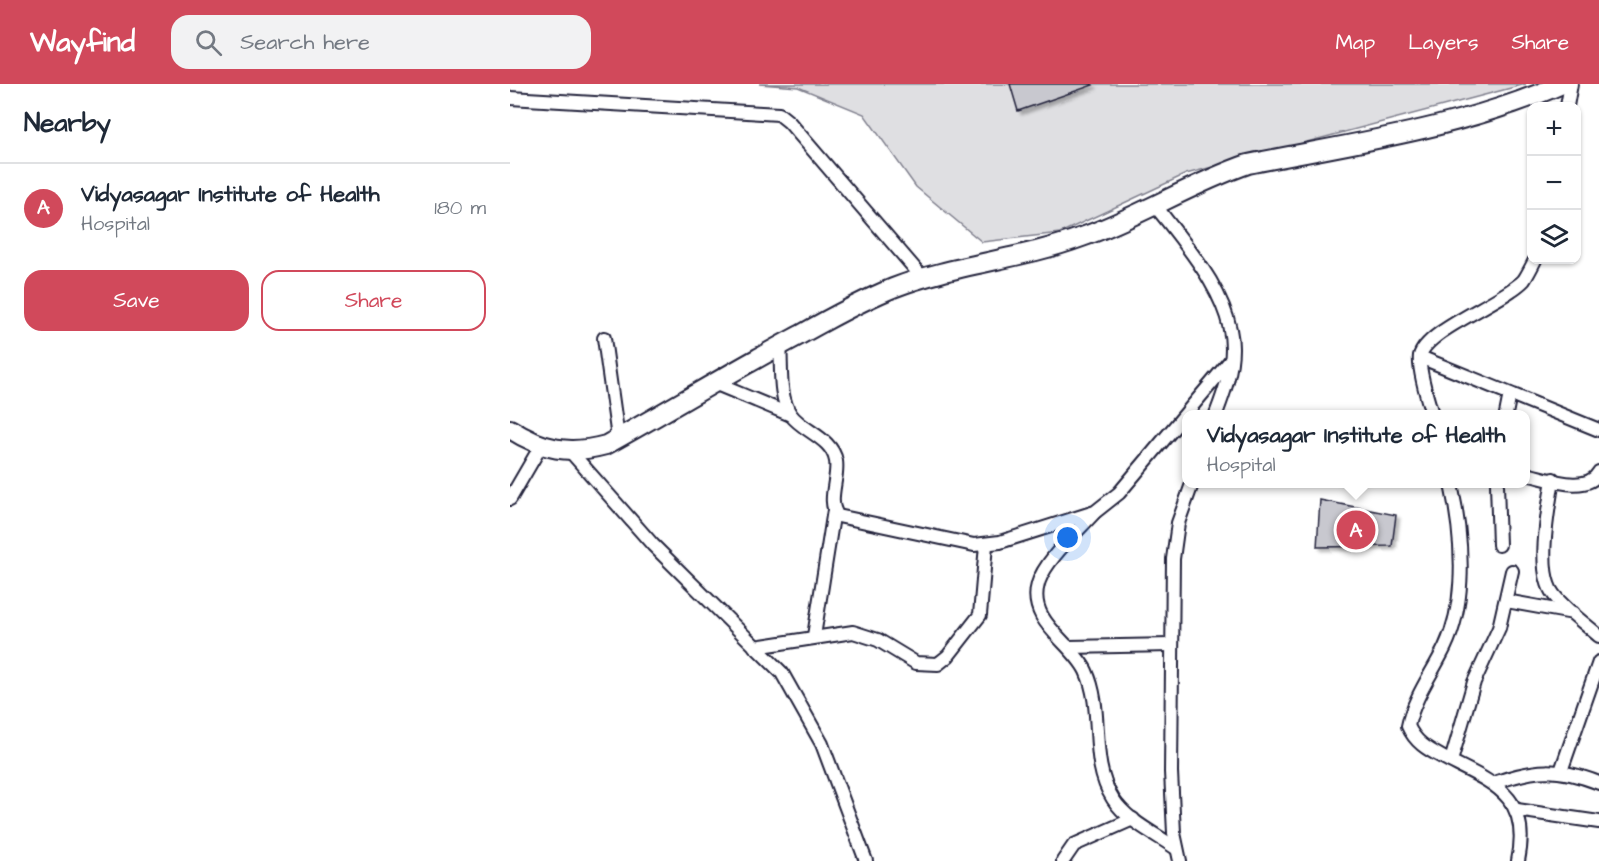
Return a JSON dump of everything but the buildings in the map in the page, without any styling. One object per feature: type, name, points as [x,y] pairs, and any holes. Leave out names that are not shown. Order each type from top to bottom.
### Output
[{"type":"main road","points":[[510,429],[557,450],[582,452],[606,445],[780,345],[853,306],[922,277],[1044,250],[1083,237],[1216,175],[1248,164],[1465,119],[1502,109],[1562,84]]},
{"type":"street","points":[[1568,102],[1571,84]]},
{"type":"street","points":[[510,98],[779,114],[789,122],[922,277]]},
{"type":"street","points":[[1154,204],[1208,276],[1224,314],[1232,346],[1228,381],[1217,410]]},
{"type":"street","points":[[1431,410],[1420,357],[1424,347],[1435,336],[1510,291],[1525,279],[1533,264]]},
{"type":"street","points":[[604,338],[618,438]]},
{"type":"street","points":[[780,345],[784,394],[791,415]]},
{"type":"street","points":[[1420,357],[1599,430]]},
{"type":"street","points":[[1189,410],[1230,361]]},
{"type":"street","points":[[714,383],[791,415],[824,441],[836,460],[834,510],[814,636]]},
{"type":"street","points":[[1507,410],[1510,394]]},
{"type":"street","points":[[1178,855],[1114,801],[1101,774],[1092,687],[1077,656],[1048,626],[1040,611],[1037,596],[1038,583],[1046,568],[1095,512],[1119,493],[1182,418]]},
{"type":"street","points":[[510,499],[542,444]]},
{"type":"street","points":[[570,451],[653,545],[782,674],[822,744],[866,861]]},
{"type":"street","points":[[1530,475],[1588,483],[1599,472]]},
{"type":"street","points":[[1553,479],[1546,537],[1546,580],[1552,594],[1599,636]]},
{"type":"street","points":[[1178,855],[1171,772],[1173,559],[1178,523],[1190,488]]},
{"type":"street","points":[[1452,488],[1459,536],[1458,605],[1454,627],[1418,695],[1408,726],[1412,737],[1426,748],[1494,783],[1509,797],[1517,810],[1521,834],[1518,861]]},
{"type":"street","points":[[1497,488],[1499,545]]},
{"type":"street","points":[[834,510],[838,516],[847,519],[974,545],[986,545],[1095,512]]},
{"type":"street","points":[[755,647],[814,636],[853,632],[866,635],[916,663],[938,664],[948,656],[980,615],[986,545]]},
{"type":"street","points":[[1451,761],[1468,699],[1499,628],[1512,571]]},
{"type":"street","points":[[1506,601],[1573,613]]},
{"type":"street","points":[[1069,647],[1171,645]]},
{"type":"street","points":[[1562,771],[1599,662]]},
{"type":"street","points":[[1494,783],[1525,772],[1562,771],[1599,783]]},
{"type":"street","points":[[1517,810],[1599,822]]},
{"type":"street","points":[[1064,861],[1074,845],[1133,819]]},
{"type":"shaded area","points":[[759,84],[1526,84],[1186,174],[1060,233],[982,242],[916,187],[864,114],[798,87]]},
{"type":"place","name":"Vidyasagar Institute of Health","points":[[1356,530]]}]
